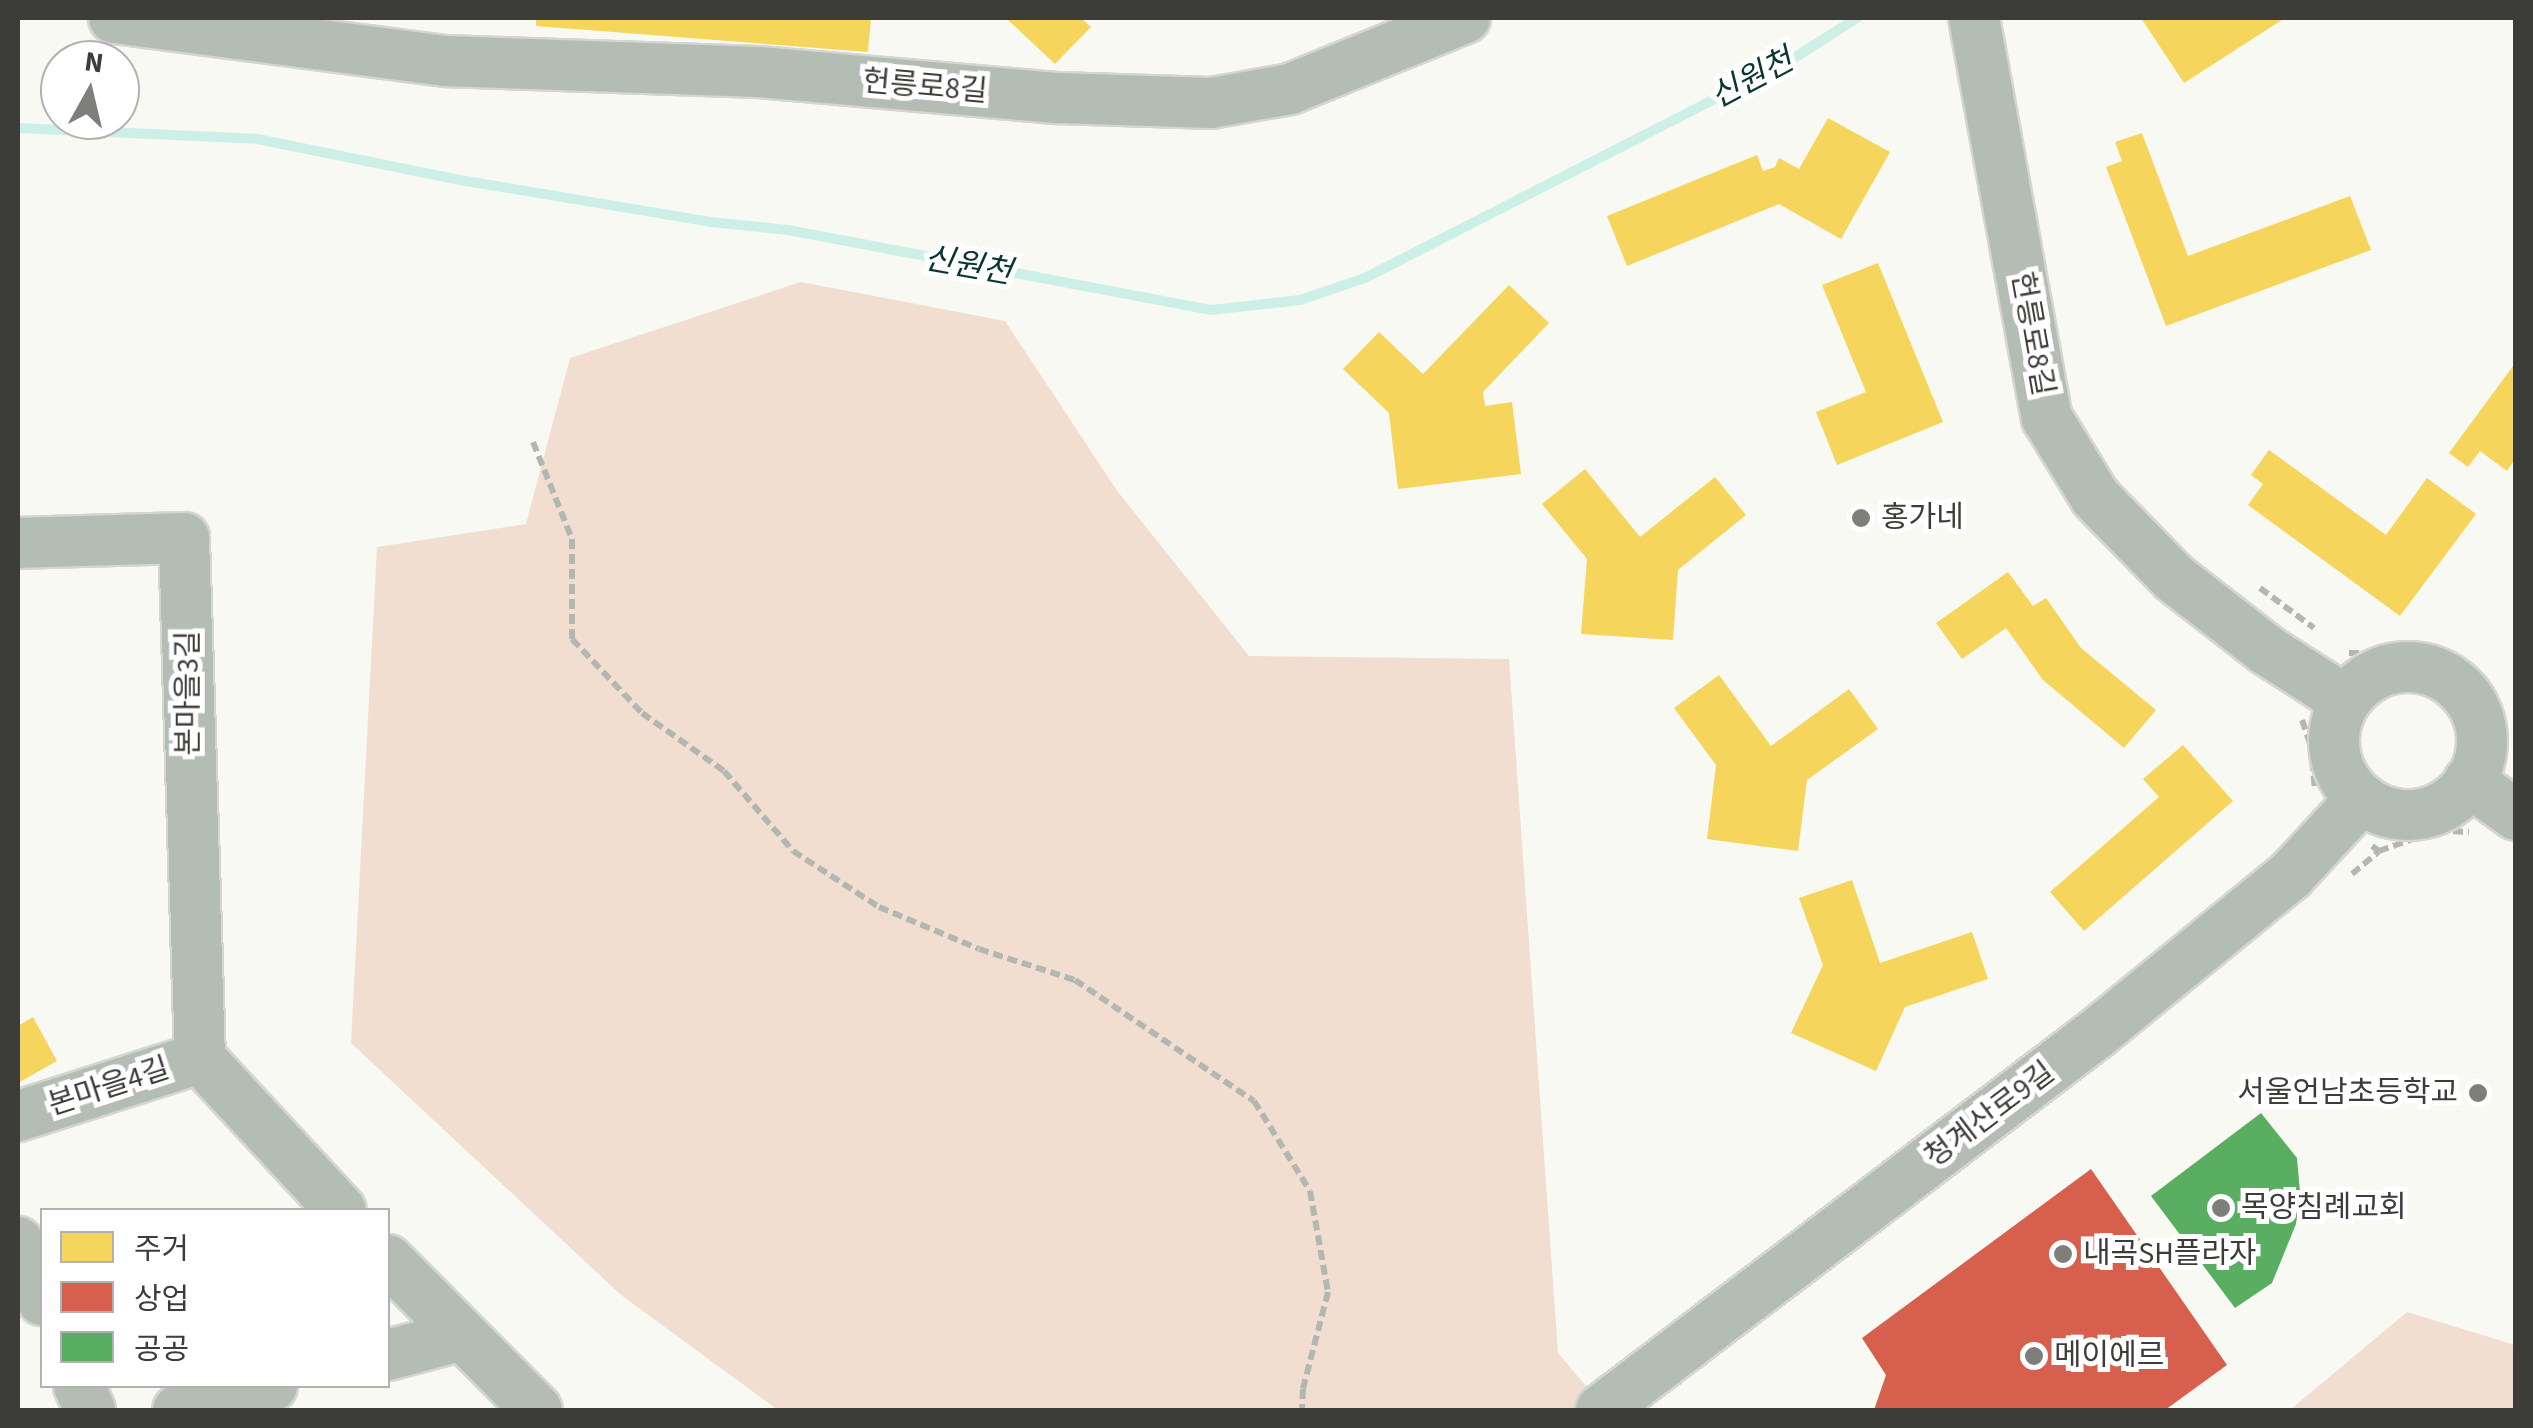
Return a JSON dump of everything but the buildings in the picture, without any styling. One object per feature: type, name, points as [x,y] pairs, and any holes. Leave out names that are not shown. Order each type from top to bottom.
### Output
[{"type":"street","name":"헌릉로8길","points":[[114,18],[445,61],[759,72],[1059,98],[1211,103],[1290,89],[1465,18]]},
{"type":"street","name":"헌릉로8길","points":[[1974,18],[2048,418],[2095,496],[2174,578],[2268,650],[2345,700]]},
{"type":"street","name":"본마을3길","points":[[18,544],[184,538],[198,1037]]},
{"type":"street","points":[[2482,770],[2456,798],[2434,811],[2410,816],[2386,814],[2361,799],[2340,766],[2336,742],[2345,700],[2368,677],[2388,666],[2414,665],[2438,672],[2458,686],[2473,706],[2480,729],[2482,770],[2516,815]]},
{"type":"street","name":"청계산로9길","points":[[1601,1410],[2096,1034],[2290,876],[2361,799]]},
{"type":"street","name":"본마을4길","points":[[18,1116],[198,1037],[340,1208]]},
{"type":"street","points":[[18,1242],[40,1295]]},
{"type":"street","points":[[390,1262],[458,1336],[536,1410]]},
{"type":"street","points":[[390,1354],[458,1336]]},
{"type":"street","points":[[178,1410],[264,1388]]},
{"type":"path","points":[[532,442],[572,539],[572,639],[642,713],[724,771],[793,851],[878,907],[980,950],[1076,980],[1254,1100],[1310,1192],[1328,1292],[1302,1389],[1302,1410]]},
{"type":"path","points":[[2244,576],[2320,632]]},
{"type":"path","points":[[2336,643],[2351,654],[2407,654],[2448,662],[2464,674],[2490,717],[2482,770]]},
{"type":"shaded area","points":[[801,282],[1005,321],[1118,492],[1249,656],[1509,659],[1558,1353],[1606,1410],[778,1410],[621,1295],[351,1043],[377,547],[526,524],[570,358]]},
{"type":"shaded area","points":[[2407,1312],[2515,1345],[2515,1410],[2290,1410]]},
{"type":"waterway","name":"신원천","points":[[18,128],[257,139],[466,181],[711,222],[788,230],[1211,310],[1300,300],[1365,278],[1791,60],[1857,18]]},
{"type":"place","name":"홍가네","points":[[1861,518]]},
{"type":"place","name":"서울언남초등학교","points":[[2478,1093]]},
{"type":"place","name":"목양침례교회","points":[[2221,1208]]},
{"type":"place","name":"내곡SH플라자","points":[[2063,1254]]},
{"type":"place","name":"메이에르","points":[[2034,1356]]}]
